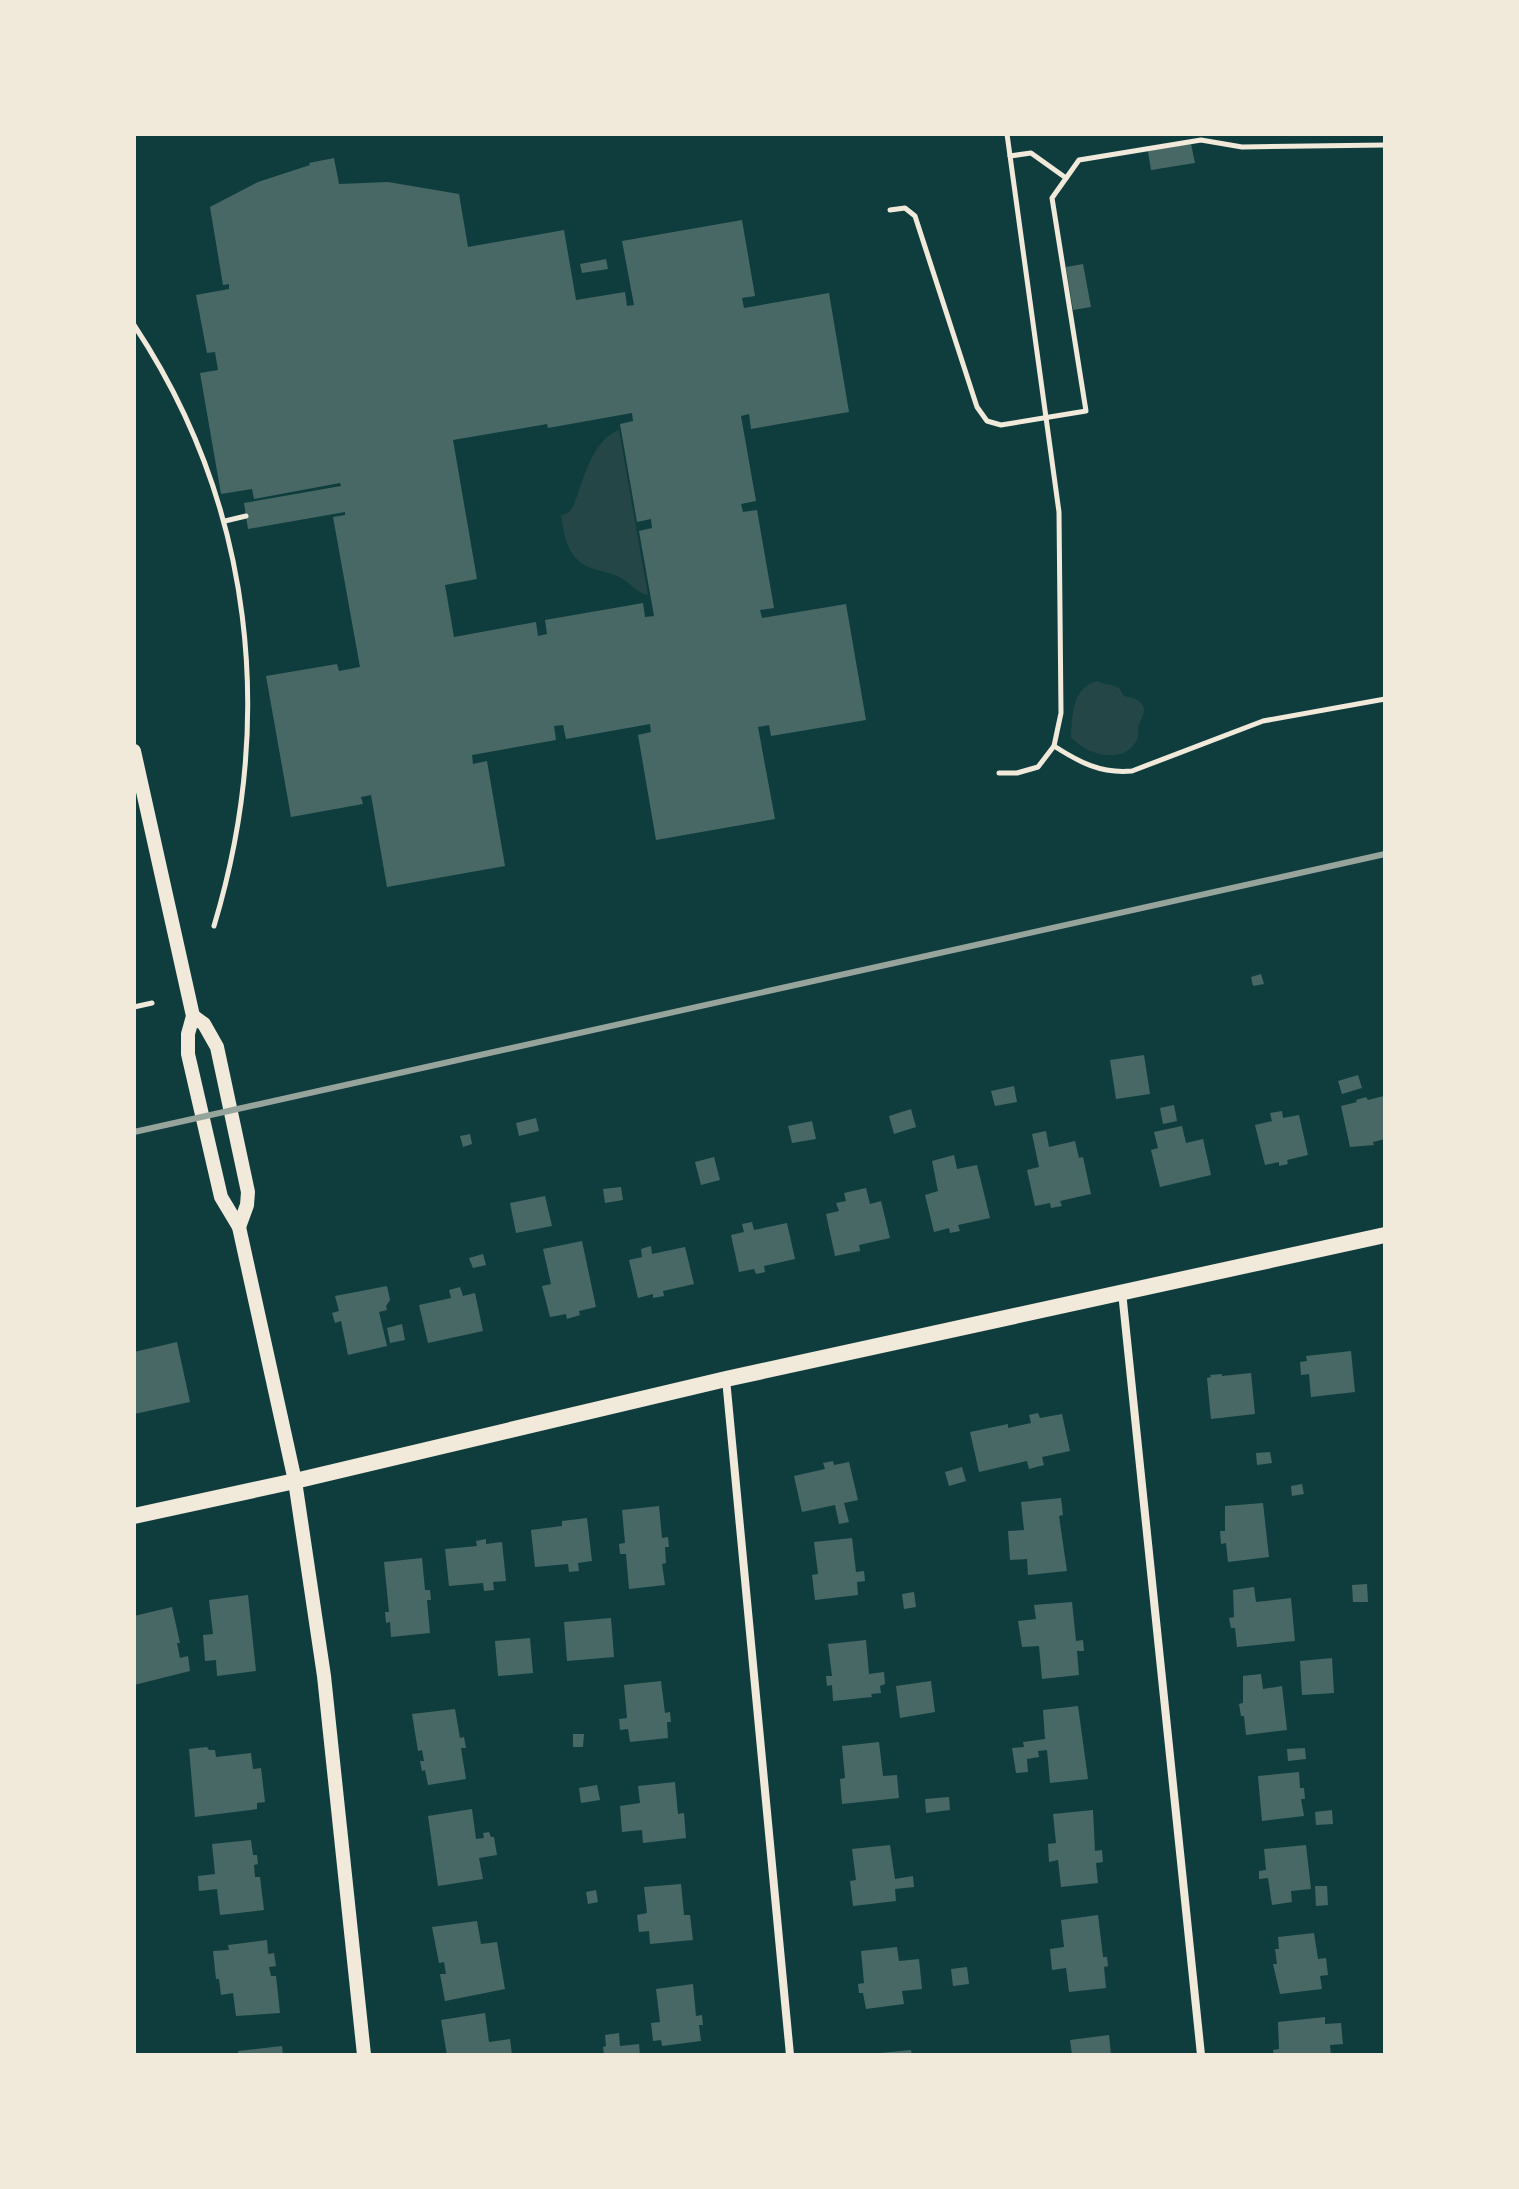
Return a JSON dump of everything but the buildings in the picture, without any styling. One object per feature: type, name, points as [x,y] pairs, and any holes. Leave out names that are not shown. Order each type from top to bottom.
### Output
[{"type":"main road","points":[[134,1516],[726,1379],[1385,1235]]},
{"type":"street","points":[[134,751],[193,1016],[188,1034],[188,1054],[221,1197],[239,1227],[295,1481],[324,1676],[364,2055]]},
{"type":"street","points":[[193,1016],[204,1024],[211,1035],[225,1085],[248,1192],[239,1227]]},
{"type":"street","points":[[1122,1291],[1201,2055]]},
{"type":"street","points":[[726,1379],[790,2055]]},
{"type":"path","points":[[999,773],[1017,773],[1038,767],[1054,746],[1061,713],[1060,529],[1007,134]]},
{"type":"path","points":[[890,210],[905,208],[915,216],[981,415],[987,421],[1001,425],[1086,411],[1052,198],[1079,160],[1201,140],[1242,147],[1385,145]]},
{"type":"path","points":[[1010,156],[1031,153],[1066,178]]},
{"type":"path","points":[[134,325],[161,365],[202,455],[225,521],[243,619],[248,683],[248,751],[231,870],[214,926]]},
{"type":"path","points":[[225,521],[246,516]]},
{"type":"path","points":[[1054,746],[1088,766],[1112,772],[1132,771],[1263,721],[1385,699]]},
{"type":"path","points":[[134,1007],[152,1003]]},
{"type":"shaded area","points":[[619,430],[648,595],[617,576],[591,568],[577,559],[568,546],[562,523],[561,515],[573,507],[595,452],[609,435]]},
{"type":"shaded area","points":[[1097,681],[1118,687],[1123,695],[1138,700],[1144,708],[1137,740],[1122,753],[1095,753],[1071,737],[1078,696],[1089,684]]},
{"type":"railway","points":[[134,1132],[1385,854]]}]
